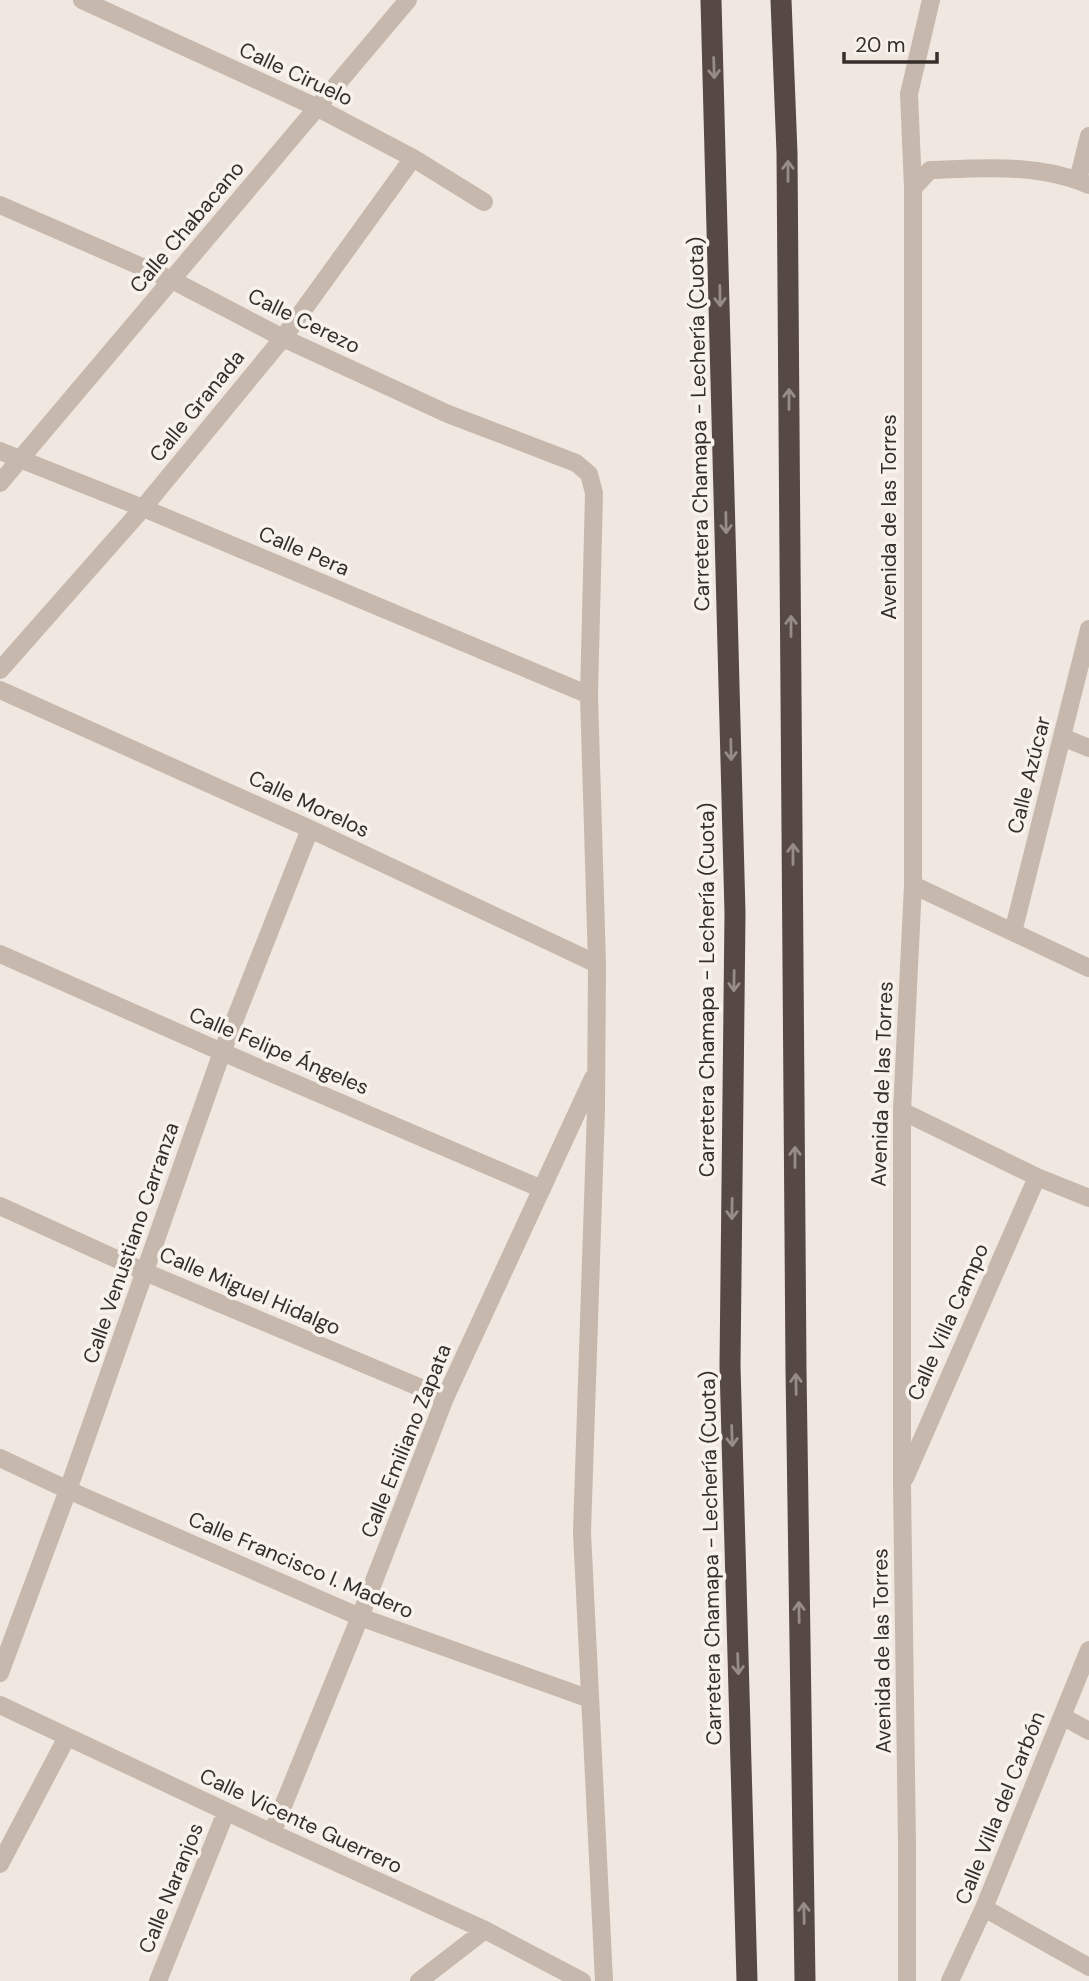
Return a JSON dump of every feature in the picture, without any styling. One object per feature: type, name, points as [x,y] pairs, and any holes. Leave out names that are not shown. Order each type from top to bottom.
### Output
[{"type":"highway","name":"Carretera Chamapa - Lechería (Cuota)","points":[[711,0],[734,899],[730,1366],[747,1981]]},
{"type":"highway","points":[[781,0],[788,180],[796,1357],[805,1981]]},
{"type":"street","name":"Calle Ciruelo","points":[[82,0],[318,108],[413,158],[484,202]]},
{"type":"street","name":"Calle Chabacano","points":[[0,483],[408,0]]},
{"type":"street","name":"Avenida de las Torres","points":[[907,1981],[902,1485],[902,1111],[912,886],[913,187],[909,94],[930,0]]},
{"type":"street","points":[[913,187],[930,170],[1009,167],[1083,183],[1089,136]]},
{"type":"street","name":"Calle Granada","points":[[0,670],[143,508],[283,338],[413,158]]},
{"type":"street","name":"Calle Cerezo","points":[[0,205],[172,280],[283,338],[448,414],[576,463],[589,474],[594,493],[589,695]]},
{"type":"street","name":"Calle Pera","points":[[0,451],[589,695]]},
{"type":"street","name":"Calle Azúcar","points":[[1013,932],[1089,629]]},
{"type":"street","name":"Calle Morelos","points":[[0,690],[310,829],[597,964]]},
{"type":"street","points":[[589,695],[597,964],[593,1224],[582,1532],[604,1981]]},
{"type":"street","points":[[1062,737],[1089,748]]},
{"type":"street","name":"Calle Venustiano Carranza","points":[[0,1673],[68,1490],[222,1052],[310,829]]},
{"type":"street","points":[[912,886],[1089,968]]},
{"type":"street","name":"Calle Felipe Ángeles","points":[[0,954],[542,1189]]},
{"type":"street","name":"Calle Emiliano Zapata","points":[[272,1833],[445,1398],[596,1071]]},
{"type":"street","points":[[902,1111],[1037,1177],[1089,1198]]},
{"type":"street","name":"Calle Villa Campo","points":[[902,1485],[1037,1177]]},
{"type":"street","name":"Calle Miguel Hidalgo","points":[[0,1206],[145,1272],[445,1398]]},
{"type":"street","name":"Calle Francisco I. Madero","points":[[0,1458],[360,1617],[590,1699]]},
{"type":"street","name":"Calle Villa del Carbón","points":[[950,1981],[984,1908],[1089,1650]]},
{"type":"street","name":"Calle Vicente Guerrero","points":[[0,1705],[485,1930],[582,1981]]},
{"type":"street","points":[[1062,1716],[1089,1731]]},
{"type":"street","points":[[0,1864],[67,1737]]},
{"type":"street","name":"Calle Naranjos","points":[[158,1981],[226,1812]]},
{"type":"street","points":[[984,1908],[1089,1966]]},
{"type":"street","points":[[419,1981],[485,1930]]}]
